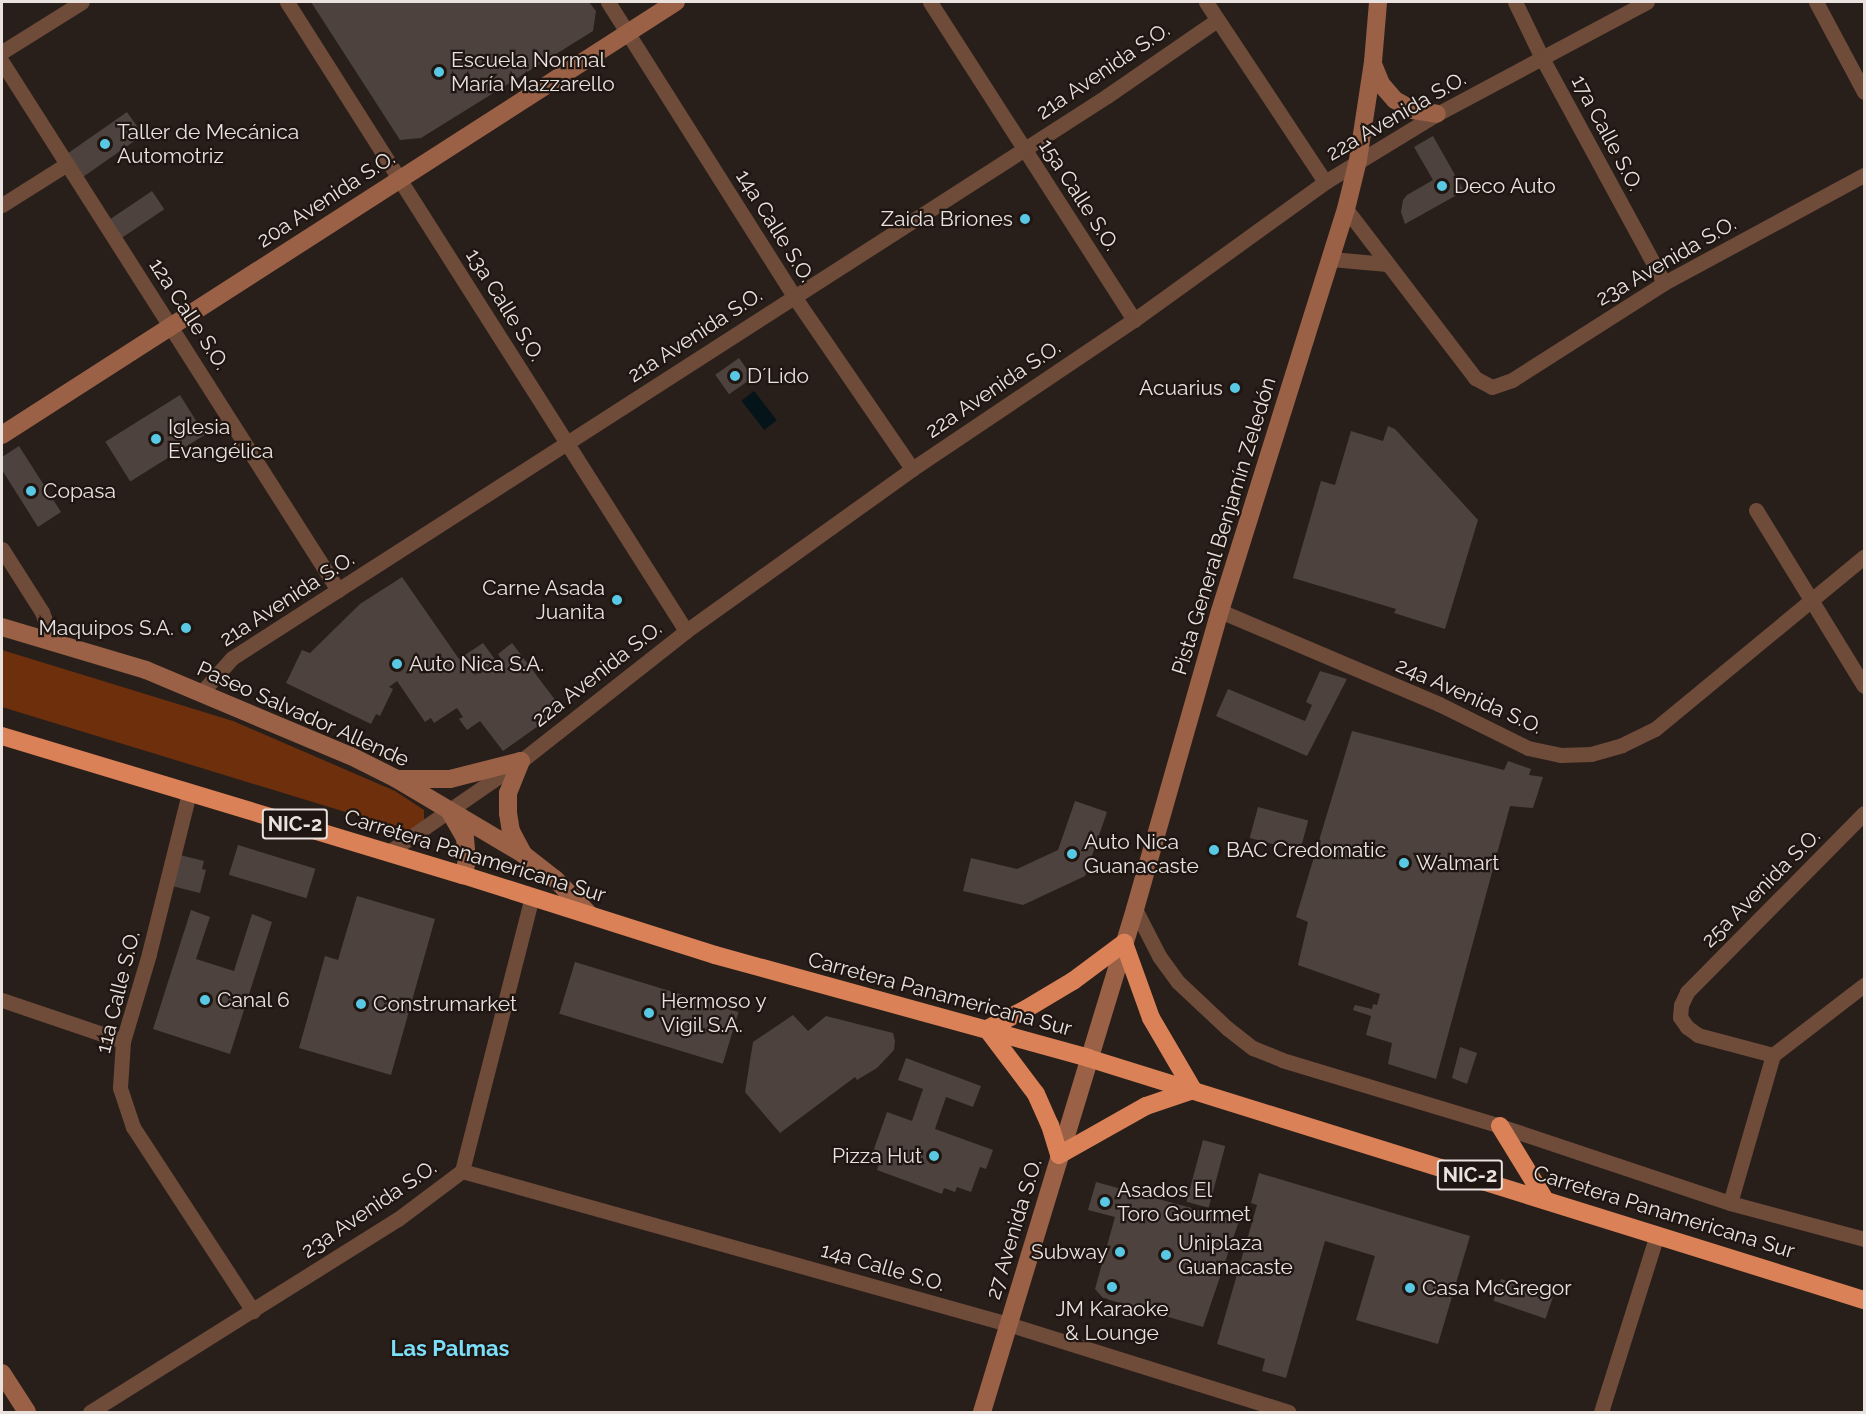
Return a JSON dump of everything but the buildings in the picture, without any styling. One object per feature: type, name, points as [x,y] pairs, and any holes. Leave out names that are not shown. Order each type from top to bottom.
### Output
[{"type":"highway","name":"Carretera Panamericana Sur","points":[[2,736],[389,852],[739,962],[1088,1058],[1544,1198],[1864,1300]]},
{"type":"highway","points":[[1124,943],[1151,1018],[1193,1090],[1146,1106],[1059,1155],[1050,1125],[1036,1094],[987,1029],[1073,981],[1124,943]]},
{"type":"highway","points":[[1500,1126],[1544,1198]]},
{"type":"street","points":[[2,52],[82,2]]},
{"type":"street","name":"13a Calle S.O.","points":[[287,2],[686,631]]},
{"type":"street","name":"14a Calle S.O.","points":[[608,2],[793,295],[912,469]]},
{"type":"street","name":"20a Avenida S.O.","points":[[2,435],[676,2]]},
{"type":"street","name":"15a Calle S.O.","points":[[930,2],[1134,320]]},
{"type":"street","points":[[1206,2],[1325,182]]},
{"type":"street","name":"Pista General Benjamín Zeledón","points":[[1088,1058],[1135,909],[1220,611],[1346,209],[1358,160],[1373,62],[1378,2]]},
{"type":"street","name":"17a Calle S.O.","points":[[1515,2],[1542,58],[1664,283]]},
{"type":"street","name":"22a Avenida S.O.","points":[[389,852],[521,761],[686,631],[912,469],[1134,320],[1325,182],[1437,114],[1647,2]]},
{"type":"street","points":[[1816,2],[1864,92]]},
{"type":"street","name":"21a Avenida S.O.","points":[[202,692],[232,658],[568,443],[793,295],[1024,149],[1218,20]]},
{"type":"street","name":"12a Calle S.O.","points":[[2,62],[338,590]]},
{"type":"street","points":[[1373,62],[1381,84],[1395,100],[1413,110],[1437,114]]},
{"type":"street","points":[[2,205],[67,164]]},
{"type":"street","name":"23a Avenida S.O.","points":[[1387,264],[1475,378],[1492,387],[1512,380],[1664,283],[1864,175]]},
{"type":"street","points":[[1346,209],[1387,264]]},
{"type":"street","points":[[1331,259],[1387,264]]},
{"type":"street","points":[[1756,510],[1864,686]]},
{"type":"street","points":[[2,549],[42,612],[53,642]]},
{"type":"street","name":"24a Avenida S.O.","points":[[1220,611],[1440,704],[1528,748],[1561,755],[1602,751],[1622,745],[1654,729],[1864,557]]},
{"type":"street","name":"Paseo Salvador Allende","points":[[2,627],[146,670],[331,747],[394,778],[523,854],[555,879],[589,914]]},
{"type":"street","points":[[394,778],[450,779],[521,761]]},
{"type":"street","points":[[521,761],[508,793],[508,813],[511,831],[523,854]]},
{"type":"street","name":"11a Calle S.O.","points":[[189,793],[149,954],[123,1041],[120,1088],[133,1127],[253,1311]]},
{"type":"street","points":[[449,810],[465,838],[467,861],[463,875]]},
{"type":"street","name":"25a Avenida S.O.","points":[[1773,1055],[1698,1035],[1687,1027],[1680,1017],[1681,1005],[1687,992],[1864,813]]},
{"type":"street","name":"23a Avenida S.O.","points":[[90,1413],[398,1219],[462,1172],[532,897]]},
{"type":"street","points":[[1135,909],[1159,956],[1178,982],[1227,1028],[1253,1048],[1282,1060],[1500,1126],[1730,1203],[1864,1235]]},
{"type":"street","points":[[1730,1203],[1773,1055],[1864,985]]},
{"type":"street","points":[[2,1000],[123,1041]]},
{"type":"street","name":"27 Avenida S.O.","points":[[982,1413],[1088,1058]]},
{"type":"street","name":"14a Calle S.O.","points":[[462,1172],[1008,1324],[1290,1413]]},
{"type":"street","points":[[1601,1413],[1657,1234]]},
{"type":"street","points":[[2,1373],[27,1413]]},
{"type":"shaded area","points":[[754,391],[777,420],[764,430],[741,401]]},
{"type":"shaded area","points":[[2,650],[233,721],[395,791],[424,810],[424,822],[411,832],[2,707]]},
{"type":"place","name":"Escuela Normal María Mazzarello","points":[[439,72]]},
{"type":"place","name":"Taller de Mecánica Automotriz","points":[[105,144]]},
{"type":"place","name":"Deco Auto","points":[[1442,186]]},
{"type":"place","name":"Zaida Briones","points":[[1025,219]]},
{"type":"place","name":"D´Lido","points":[[735,376]]},
{"type":"place","name":"Acuarius","points":[[1235,388]]},
{"type":"place","name":"Iglesia Evangélica","points":[[156,439]]},
{"type":"place","name":"Copasa","points":[[31,491]]},
{"type":"place","name":"Carne Asada Juanita","points":[[617,600]]},
{"type":"place","name":"Maquipos S.A.","points":[[186,628]]},
{"type":"place","name":"Auto Nica S.A.","points":[[397,664]]},
{"type":"place","name":"BAC Credomatic","points":[[1214,850]]},
{"type":"place","name":"Auto Nica Guanacaste","points":[[1072,854]]},
{"type":"place","name":"Walmart","points":[[1404,863]]},
{"type":"place","name":"Canal 6","points":[[205,1000]]},
{"type":"place","name":"Construmarket","points":[[361,1004]]},
{"type":"place","name":"Hermoso y Vigil S.A.","points":[[649,1013]]},
{"type":"place","name":"Pizza Hut","points":[[934,1156]]},
{"type":"place","name":"Asados El Toro Gourmet","points":[[1105,1202]]},
{"type":"place","name":"Subway","points":[[1120,1252]]},
{"type":"place","name":"Uniplaza Guanacaste","points":[[1166,1255]]},
{"type":"place","name":"JM Karaoke & Lounge","points":[[1112,1287]]},
{"type":"place","name":"Casa McGregor","points":[[1410,1288]]},
{"type":"district","name":"Las Palmas","points":[[450,1349]]}]
